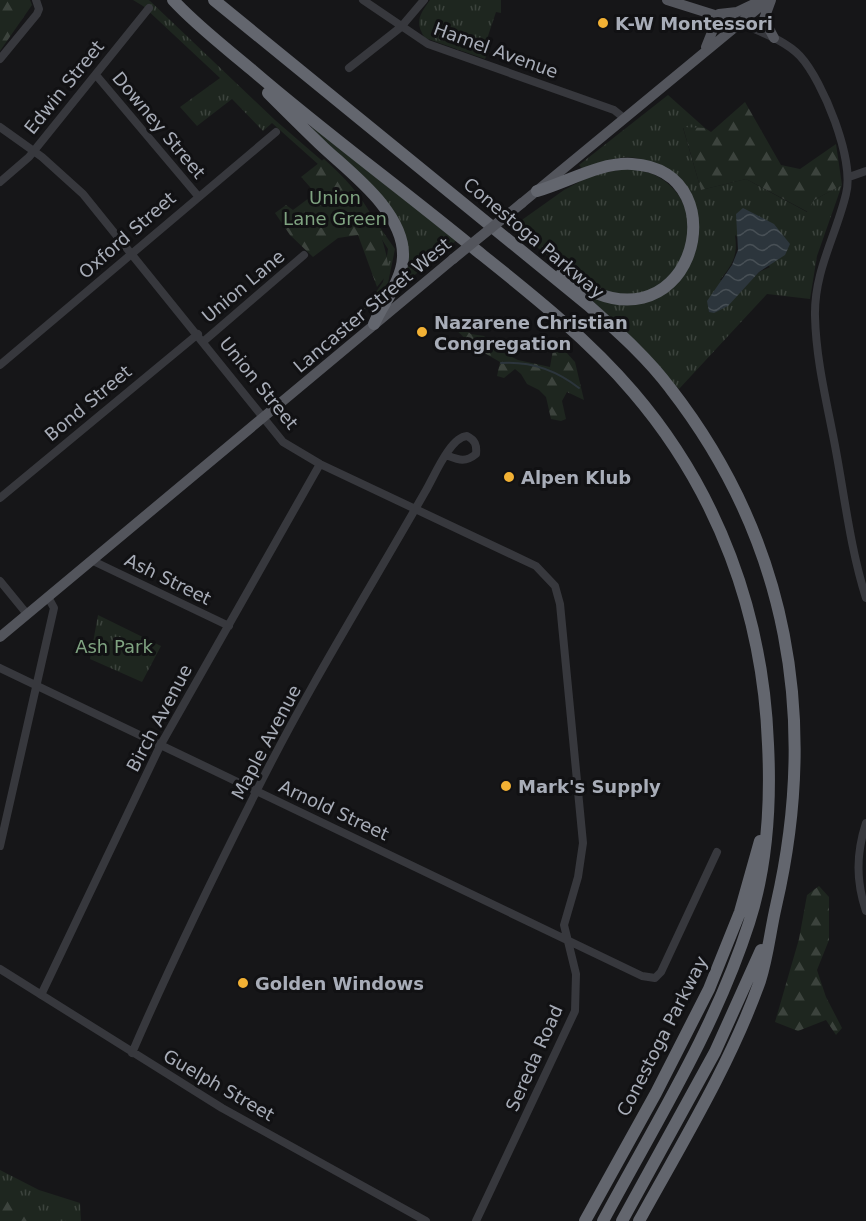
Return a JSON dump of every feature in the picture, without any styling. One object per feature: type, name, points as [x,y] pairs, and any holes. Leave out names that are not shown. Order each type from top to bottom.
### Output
[{"type":"highway","name":"Conestoga Parkway","points":[[173,0],[222,44],[566,325],[634,393],[697,482],[718,524],[745,593],[767,704],[769,764],[762,872],[750,921],[724,992],[603,1221]]},
{"type":"highway","name":"Conestoga Parkway","points":[[214,0],[588,305],[643,357],[670,387],[702,433],[727,475],[751,527],[784,632],[792,674],[796,726],[788,857],[774,916],[770,947],[759,982],[726,1062],[639,1221]]},
{"type":"highway","points":[[222,44],[242,68],[364,185],[386,210],[398,234],[403,256],[396,282],[384,301],[374,324]]},
{"type":"highway","points":[[434,179],[574,282],[593,293],[626,300],[648,296],[674,280],[686,265],[693,244],[694,222],[691,210],[678,186],[655,168],[643,165],[612,164],[537,191]]},
{"type":"highway","name":"Conestoga Parkway","points":[[585,1221],[656,1094],[709,989],[740,912],[766,826]]},
{"type":"highway","name":"Conestoga Parkway","points":[[622,1221],[716,1052],[752,975],[774,916]]},
{"type":"main road","points":[[667,0],[740,23]]},
{"type":"main road","points":[[706,13],[728,15],[761,0]]},
{"type":"main road","points":[[769,0],[764,19],[774,38]]},
{"type":"main road","name":"Lancaster Street West","points":[[0,637],[374,324],[769,0]]},
{"type":"main road","points":[[704,51],[714,27],[706,13]]},
{"type":"street","points":[[0,59],[37,14],[39,9],[36,0]]},
{"type":"street","name":"Hamel Avenue","points":[[363,0],[428,44],[614,110],[624,118]]},
{"type":"street","points":[[349,68],[401,27],[424,0]]},
{"type":"street","name":"Edwin Street","points":[[0,182],[35,151],[149,8]]},
{"type":"street","points":[[740,23],[774,38],[798,54],[813,72],[842,139],[849,177],[846,195],[820,268],[815,318],[819,357],[853,546],[866,598]]},
{"type":"street","name":"Downey Street","points":[[96,75],[198,196]]},
{"type":"street","name":"Union Street","points":[[0,127],[35,151],[83,194],[201,337],[283,442],[320,464],[536,566],[547,574],[555,586],[560,604],[565,650]]},
{"type":"street","name":"Oxford Street","points":[[0,365],[276,132]]},
{"type":"street","points":[[849,177],[866,171]]},
{"type":"street","name":"Union Lane","points":[[201,337],[304,255]]},
{"type":"street","name":"Bond Street","points":[[0,498],[201,337]]},
{"type":"street","name":"Maple Avenue","points":[[132,1053],[256,791],[446,455]]},
{"type":"street","name":"Birch Avenue","points":[[41,995],[160,746],[320,464]]},
{"type":"street","name":"Ash Street","points":[[93,561],[229,626]]},
{"type":"street","points":[[0,581],[27,614]]},
{"type":"street","points":[[0,846],[54,608],[48,597]]},
{"type":"street","name":"Sereda Road","points":[[476,1221],[575,1011],[576,974],[564,925],[578,877],[583,843],[565,650]]},
{"type":"street","name":"Arnold Street","points":[[0,668],[642,976],[655,978],[661,972],[683,930],[717,852]]},
{"type":"street","points":[[866,823],[858,855],[858,874],[866,911]]},
{"type":"street","name":"Guelph Street","points":[[0,969],[222,1108],[426,1221]]},
{"type":"green space","points":[[0,0],[30,0],[32,5],[0,51]]},
{"type":"green space","points":[[133,0],[149,0],[275,120],[327,165],[367,209],[395,249],[388,283],[359,316],[383,282],[388,249],[365,213],[316,194],[303,179],[319,165],[272,123],[263,131],[232,99],[197,126],[180,107],[220,78],[143,6]]},
{"type":"green space","points":[[430,0],[501,0],[501,13],[496,12],[485,45],[490,48],[485,59],[425,38],[419,23],[423,10]]},
{"type":"green space","points":[[668,95],[705,128],[683,128],[701,190],[746,179],[807,212],[814,200],[842,185],[817,256],[810,299],[767,294],[679,389],[592,300],[596,297],[627,305],[642,303],[661,294],[683,275],[694,256],[699,235],[697,215],[690,195],[677,178],[659,166],[636,158],[629,157],[602,162],[583,170],[579,165]],"holes":[[[735,235],[770,267],[759,272],[746,285],[720,280],[734,259]]]},
{"type":"green space","points":[[745,102],[781,165],[800,169],[836,144],[842,185],[814,200],[808,212],[746,179],[701,190],[683,127],[705,128],[711,132]]},
{"type":"green space","points":[[313,125],[457,240],[399,288],[403,231],[311,129]]},
{"type":"green space","name":"Union Lane Green","points":[[324,159],[359,195],[382,238],[389,272],[377,287],[358,235],[338,238],[313,257],[290,235],[275,213],[286,205],[293,210],[317,192],[301,177]]},
{"type":"green space","points":[[630,168],[660,178],[678,194],[687,215],[688,236],[682,257],[670,276],[653,289],[633,296],[610,293],[596,288],[571,273],[512,227],[564,190],[592,175]]},
{"type":"green space","points":[[450,324],[459,325],[471,334],[484,336],[502,352],[518,360],[550,367],[553,350],[565,351],[575,362],[584,400],[567,392],[562,401],[566,419],[561,421],[551,419],[546,397],[539,390],[527,384],[515,369],[504,378],[497,376],[500,362],[474,347]]},
{"type":"green space","name":"Ash Park","points":[[98,615],[161,646],[142,682],[90,659]]},
{"type":"green space","points":[[819,886],[829,897],[829,940],[817,970],[826,997],[842,1028],[836,1035],[826,1020],[798,1031],[775,1022],[799,939],[807,895]]},
{"type":"green space","points":[[0,1170],[39,1190],[80,1203],[81,1221],[0,1221]]},
{"type":"green space","points":[[0,1194],[15,1200],[31,1221],[0,1221]]},
{"type":"water","points":[[743,208],[774,224],[790,244],[785,255],[759,272],[728,306],[714,313],[709,312],[707,301],[732,265],[738,250],[736,214]]},
{"type":"waterway","points":[[501,363],[543,368],[579,388]]},
{"type":"place","name":"K-W Montessori","points":[[603,23]]},
{"type":"place","name":"Nazarene Christian Congregation","points":[[422,332]]},
{"type":"place","name":"Alpen Klub","points":[[509,477]]},
{"type":"place","name":"Mark's Supply","points":[[506,786]]},
{"type":"place","name":"Golden Windows","points":[[243,983]]}]
